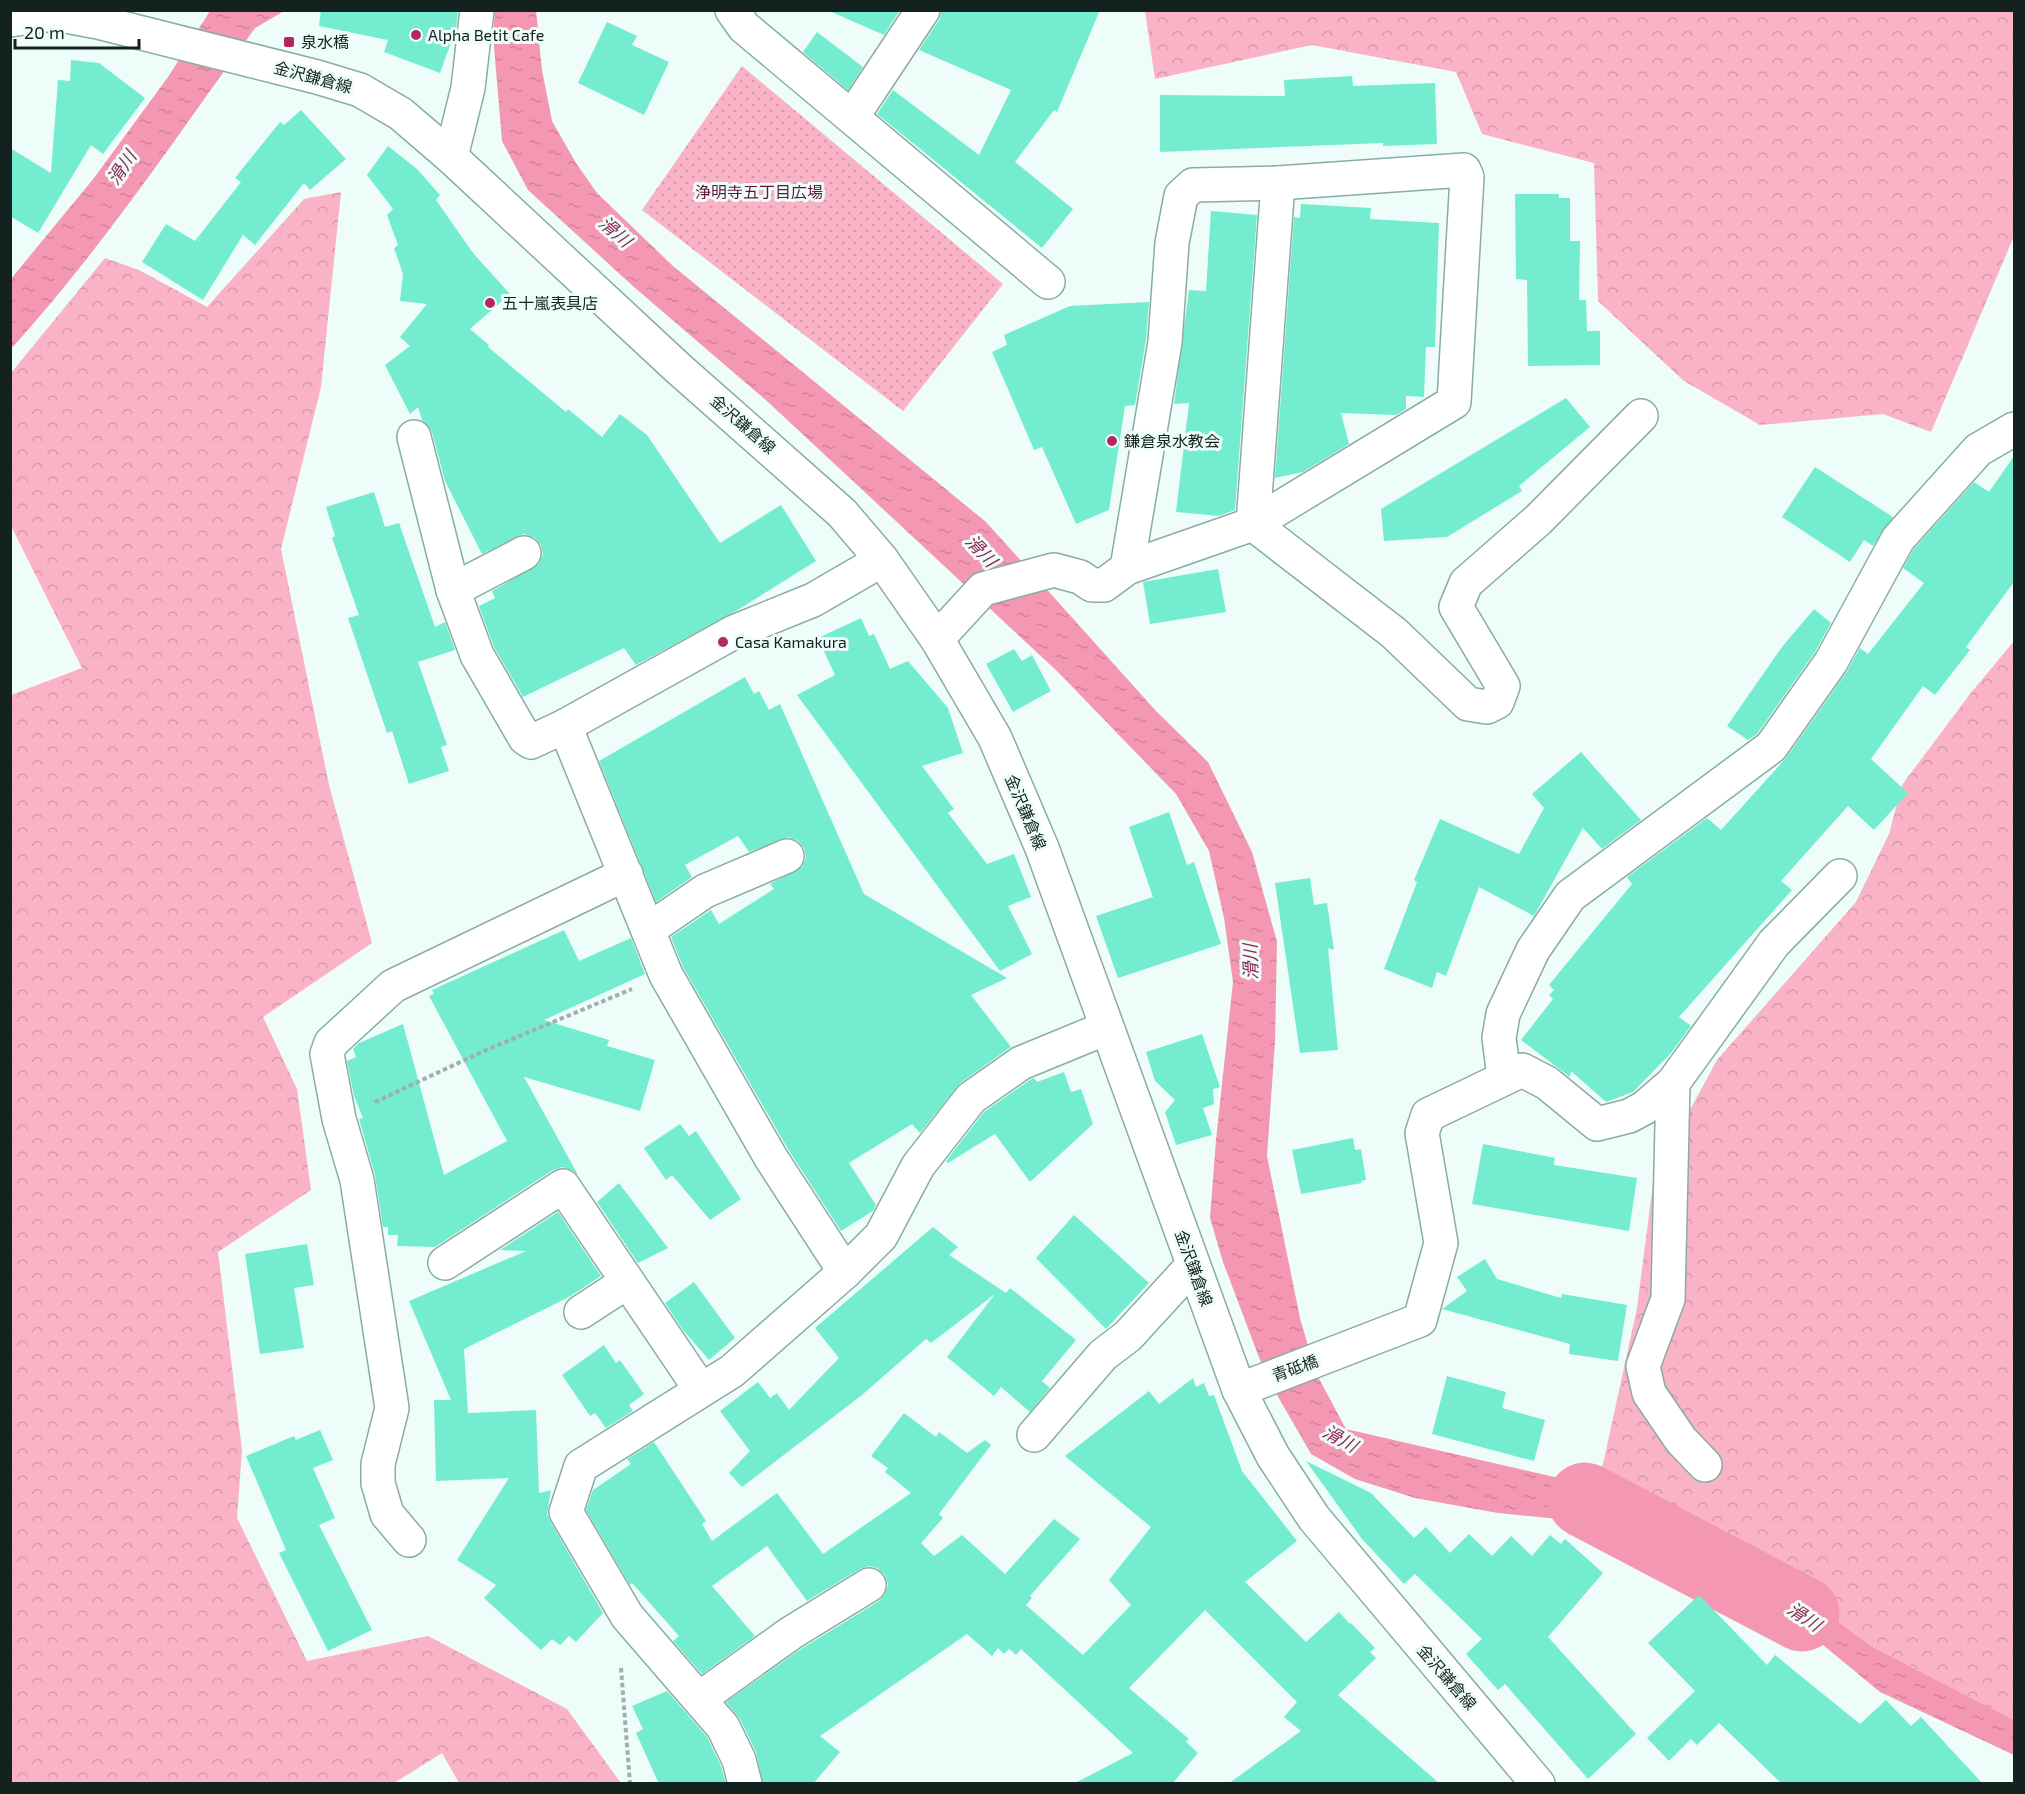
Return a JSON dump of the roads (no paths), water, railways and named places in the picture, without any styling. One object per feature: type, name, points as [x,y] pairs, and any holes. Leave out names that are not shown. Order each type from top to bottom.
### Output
[{"type":"street","points":[[451,157],[468,88],[477,10]]},
{"type":"street","points":[[732,10],[744,27],[1048,282]]},
{"type":"street","points":[[852,117],[923,10]]},
{"type":"street","points":[[10,20],[55,14],[96,16]]},
{"type":"street","name":"金沢鎌倉線","points":[[96,16],[167,39],[360,90],[401,114],[451,157],[679,369],[809,482],[842,513],[882,560],[937,639],[995,738],[1042,848],[1193,1264],[1251,1385],[1273,1456],[1314,1518],[1538,1784]]},
{"type":"street","points":[[937,639],[983,589],[1054,570],[1080,577],[1092,585],[1104,585],[1127,568],[1253,524],[1454,402],[1467,177],[1464,170],[1278,183],[1193,185],[1181,196],[1172,243],[1165,342],[1127,568]]},
{"type":"street","points":[[1253,524],[1278,183]]},
{"type":"street","points":[[1253,524],[1394,633],[1468,704],[1487,707],[1497,702],[1503,686],[1456,607],[1466,583],[1538,520],[1641,416]]},
{"type":"street","points":[[1840,876],[1774,943],[1673,1083],[1644,1108],[1629,1116],[1597,1124],[1547,1083],[1522,1071],[1504,1077],[1499,1038],[1503,1014],[1533,950],[1570,896],[1771,747],[1831,662],[1898,539],[1978,450],[2014,429]]},
{"type":"street","points":[[414,437],[453,590],[477,655],[525,738],[531,742],[565,726],[724,637],[813,600],[882,560]]},
{"type":"street","points":[[453,590],[524,553]]},
{"type":"street","points":[[565,726],[666,975],[771,1158],[845,1272]]},
{"type":"street","points":[[648,930],[705,891],[787,856]]},
{"type":"street","points":[[409,1539],[387,1514],[378,1483],[378,1464],[392,1408],[357,1180],[339,1119],[327,1054],[331,1043],[393,986],[626,874]]},
{"type":"street","points":[[745,1784],[739,1760],[723,1727],[627,1616],[566,1512],[581,1466],[732,1371],[845,1272],[880,1236],[918,1166],[971,1098],[1021,1063],[1106,1028]]},
{"type":"street","name":"青砥橋","points":[[1251,1385],[1420,1320],[1441,1243],[1422,1133],[1428,1115],[1486,1089],[1504,1077]]},
{"type":"street","points":[[1673,1083],[1668,1299],[1643,1366],[1649,1393],[1681,1440],[1705,1465]]},
{"type":"street","points":[[445,1263],[563,1186],[701,1390]]},
{"type":"street","points":[[1034,1435],[1103,1355],[1128,1336],[1193,1264]]},
{"type":"street","points":[[581,1312],[627,1282]]},
{"type":"street","points":[[699,1699],[791,1633],[868,1585]]},
{"type":"water","points":[[210,11],[284,11],[255,28],[108,232],[11,349],[10,280],[94,178],[168,77]]},
{"type":"water","points":[[495,11],[536,11],[542,70],[552,121],[576,163],[597,193],[673,266],[986,522],[1156,711],[1208,762],[1252,852],[1277,942],[1275,1042],[1267,1156],[1300,1318],[1316,1373],[1346,1429],[1598,1487],[1688,1556],[1817,1606],[1871,1646],[2014,1720],[2014,1755],[1880,1692],[1800,1626],[1687,1578],[1609,1524],[1498,1513],[1415,1498],[1355,1479],[1311,1454],[1273,1388],[1260,1360],[1223,1262],[1210,1218],[1233,982],[1224,918],[1209,851],[1176,794],[1058,672],[768,402],[634,287],[528,190],[502,141],[493,35]]},
{"type":"waterway","name":"滑川","points":[[1585,1500],[1802,1614]]},
{"type":"place","name":"Alpha Betit Cafe","points":[[416,35]]},
{"type":"place","name":"泉水橋","points":[[289,42]]},
{"type":"place","name":"五十嵐表具店","points":[[490,303]]},
{"type":"place","name":"鎌倉泉水教会","points":[[1112,441]]},
{"type":"place","name":"Casa Kamakura","points":[[723,642]]},
{"type":"park label","name":"浄明寺五丁目広場","points":[[759,192]]}]
